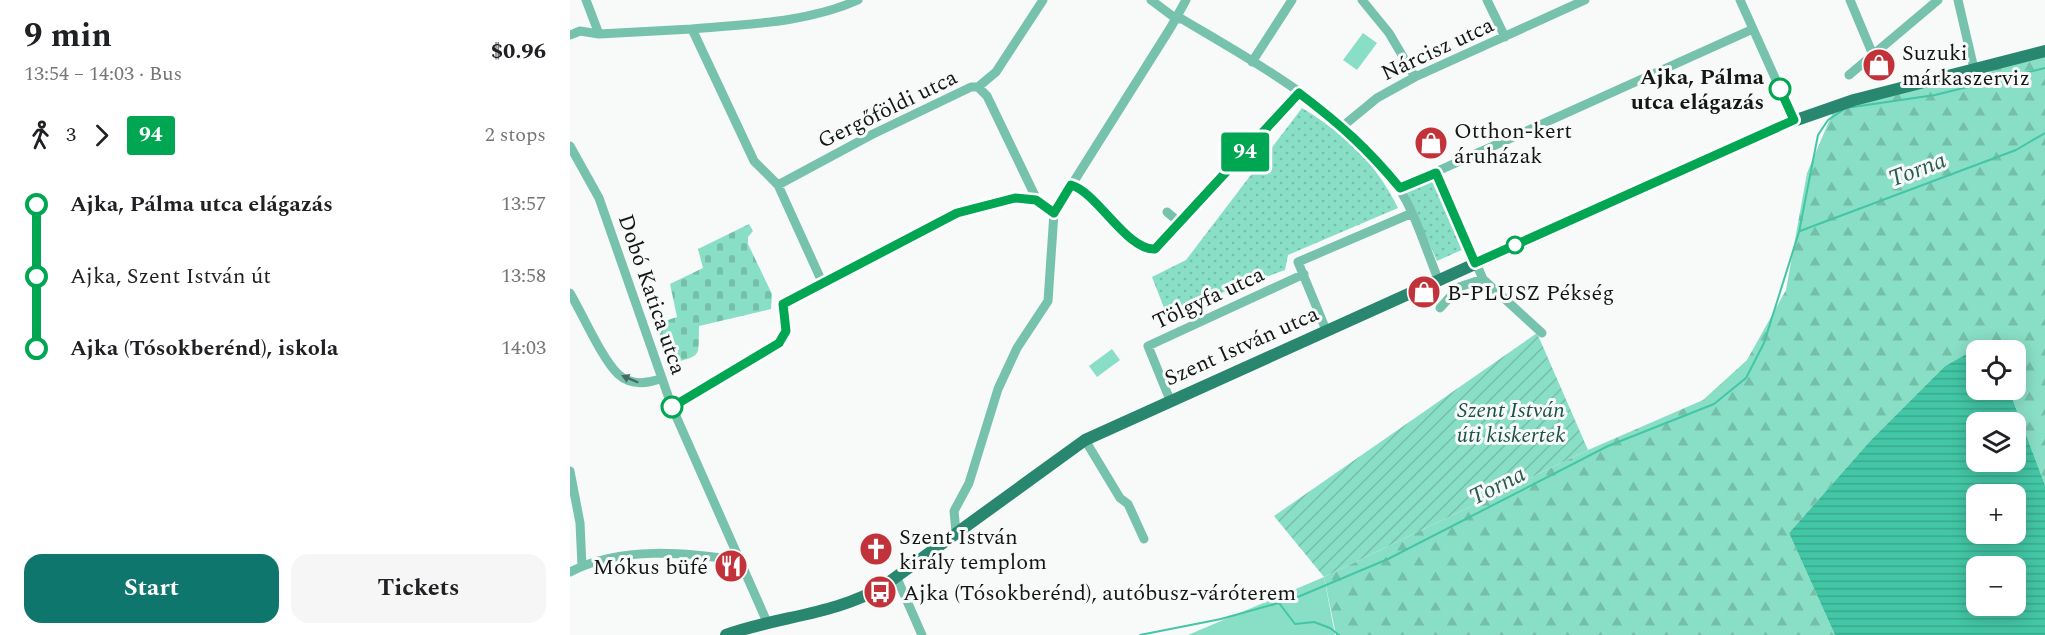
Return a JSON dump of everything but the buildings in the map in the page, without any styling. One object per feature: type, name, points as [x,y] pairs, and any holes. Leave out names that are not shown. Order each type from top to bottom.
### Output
[{"type":"main road","name":"Szent István utca","points":[[726,635],[766,622],[844,605],[875,591],[1085,440],[1794,120],[1854,100],[2045,51]]},
{"type":"street","points":[[586,0],[598,34]]},
{"type":"street","points":[[570,35],[580,31],[598,34],[692,29],[787,20],[843,7],[858,0]]},
{"type":"street","points":[[978,87],[996,72],[1043,0]]},
{"type":"street","points":[[1151,0],[1175,18],[1182,19],[1299,93],[1343,126],[1373,155],[1400,188],[1438,279]]},
{"type":"street","points":[[956,532],[954,511],[969,483],[998,389],[1017,348],[1048,301],[1054,213],[1186,0]]},
{"type":"street","points":[[1252,62],[1292,0]]},
{"type":"street","points":[[1362,0],[1389,33],[1415,77]]},
{"type":"street","points":[[1487,0],[1505,37]]},
{"type":"street","name":"Nárcisz utca","points":[[1343,126],[1377,98],[1415,77],[1585,0]]},
{"type":"street","points":[[1740,0],[1794,120]]},
{"type":"street","points":[[1850,0],[1873,55]]},
{"type":"street","points":[[1849,75],[1938,0]]},
{"type":"street","points":[[1958,0],[1974,69]]},
{"type":"street","points":[[692,29],[754,161],[778,185],[823,285]]},
{"type":"street","points":[[1400,188],[1753,29]]},
{"type":"street","name":"Gergőföldi utca","points":[[778,185],[946,98],[971,87],[978,87],[987,96],[1036,200],[1054,213]]},
{"type":"street","points":[[1071,185],[1132,238],[1150,249],[1161,246],[1299,93]]},
{"type":"street","name":"Dobó Katica utca","points":[[570,146],[599,198],[672,407],[766,622]]},
{"type":"street","points":[[1436,173],[1483,279],[1542,333]]},
{"type":"street","points":[[672,407],[779,343],[786,331],[783,304],[957,213],[1006,200],[1036,200]]},
{"type":"street","points":[[1167,212],[1180,223]]},
{"type":"street","points":[[1326,330],[1298,262],[1410,214]]},
{"type":"street","name":"Tölgyfa utca","points":[[1170,400],[1148,346],[1304,274]]},
{"type":"street","points":[[1440,308],[1459,287],[1483,279]]},
{"type":"street","points":[[570,292],[618,374],[627,379],[648,384],[662,378]]},
{"type":"street","points":[[1085,440],[1120,498],[1128,504],[1144,539]]},
{"type":"street","points":[[570,471],[580,523],[582,566]]},
{"type":"street","points":[[570,572],[582,566],[615,558],[669,554],[740,561]]},
{"type":"street","points":[[896,576],[922,635]]},
{"type":"green space","points":[[1363,33],[1377,43],[1357,70],[1343,60]]},
{"type":"green space","points":[[2045,51],[2045,485],[2026,435],[2026,412],[2017,412],[2013,400],[2026,400],[2026,340],[1966,340],[1966,354],[1945,366],[1871,440],[1789,533],[1835,635],[1336,635],[1324,577],[1588,450],[1703,400],[1747,360],[1786,290],[1807,173],[1835,107]]},
{"type":"green space","points":[[1302,108],[1333,129],[1358,150],[1379,176],[1398,208],[1288,255],[1285,270],[1166,313],[1152,277],[1186,260]]},
{"type":"green space","points":[[1435,178],[1466,248],[1437,261],[1406,191]]},
{"type":"green space","points":[[749,224],[753,231],[748,237],[748,244],[772,294],[771,309],[699,326],[697,354],[671,364],[656,324],[677,317],[670,284],[703,268],[698,249]]},
{"type":"green space","name":"Szent István úti kiskertek","points":[[1537,333],[1588,450],[1324,577],[1274,516]]},
{"type":"green space","points":[[1112,349],[1120,360],[1097,377],[1089,366]]},
{"type":"green space","points":[[1324,577],[1335,635],[1188,635]]},
{"type":"shaded area","points":[[1966,354],[1966,400],[2013,400],[2017,412],[1966,412],[1966,472],[2026,472],[2026,435],[2045,485],[2045,635],[1835,635],[1789,533],[1871,440],[1945,366]]},
{"type":"waterway","name":"Torna","points":[[1140,635],[1221,619],[1293,599],[1388,559],[1608,446],[1714,404],[1746,378],[1764,343],[1799,232],[1818,135],[1828,120],[1846,108],[1935,95],[2045,68]]},
{"type":"waterway","name":"Torna","points":[[1800,231],[2016,150],[2045,133]]},
{"type":"waterway","points":[[1279,603],[1295,624],[1314,622],[1330,628],[1339,635]]},
{"type":"bus line","name":"94","points":[[672,407],[779,343],[786,331],[783,304],[957,213],[996,201],[1015,198],[1036,200],[1054,213],[1071,185],[1075,186],[1145,247],[1155,249],[1161,246],[1299,93],[1343,126],[1373,155],[1400,188],[1436,173],[1475,263],[1794,120],[1780,89]]},
{"type":"place","name":"Suzuki márkaszerviz","points":[[1879,65]]},
{"type":"place","name":"Ajka, Pálma utca elágazás","points":[[1780,89]]},
{"type":"place","name":"Otthon-kert áruházak","points":[[1431,143]]},
{"type":"place","name":"B-PLUSZ Pékség","points":[[1424,292]]},
{"type":"place","name":"Szent István király templom","points":[[876,549]]},
{"type":"place","name":"Mókus büfé","points":[[731,566]]},
{"type":"place","name":"Ajka (Tósokberénd), autóbusz-váróterem","points":[[880,592]]}]
